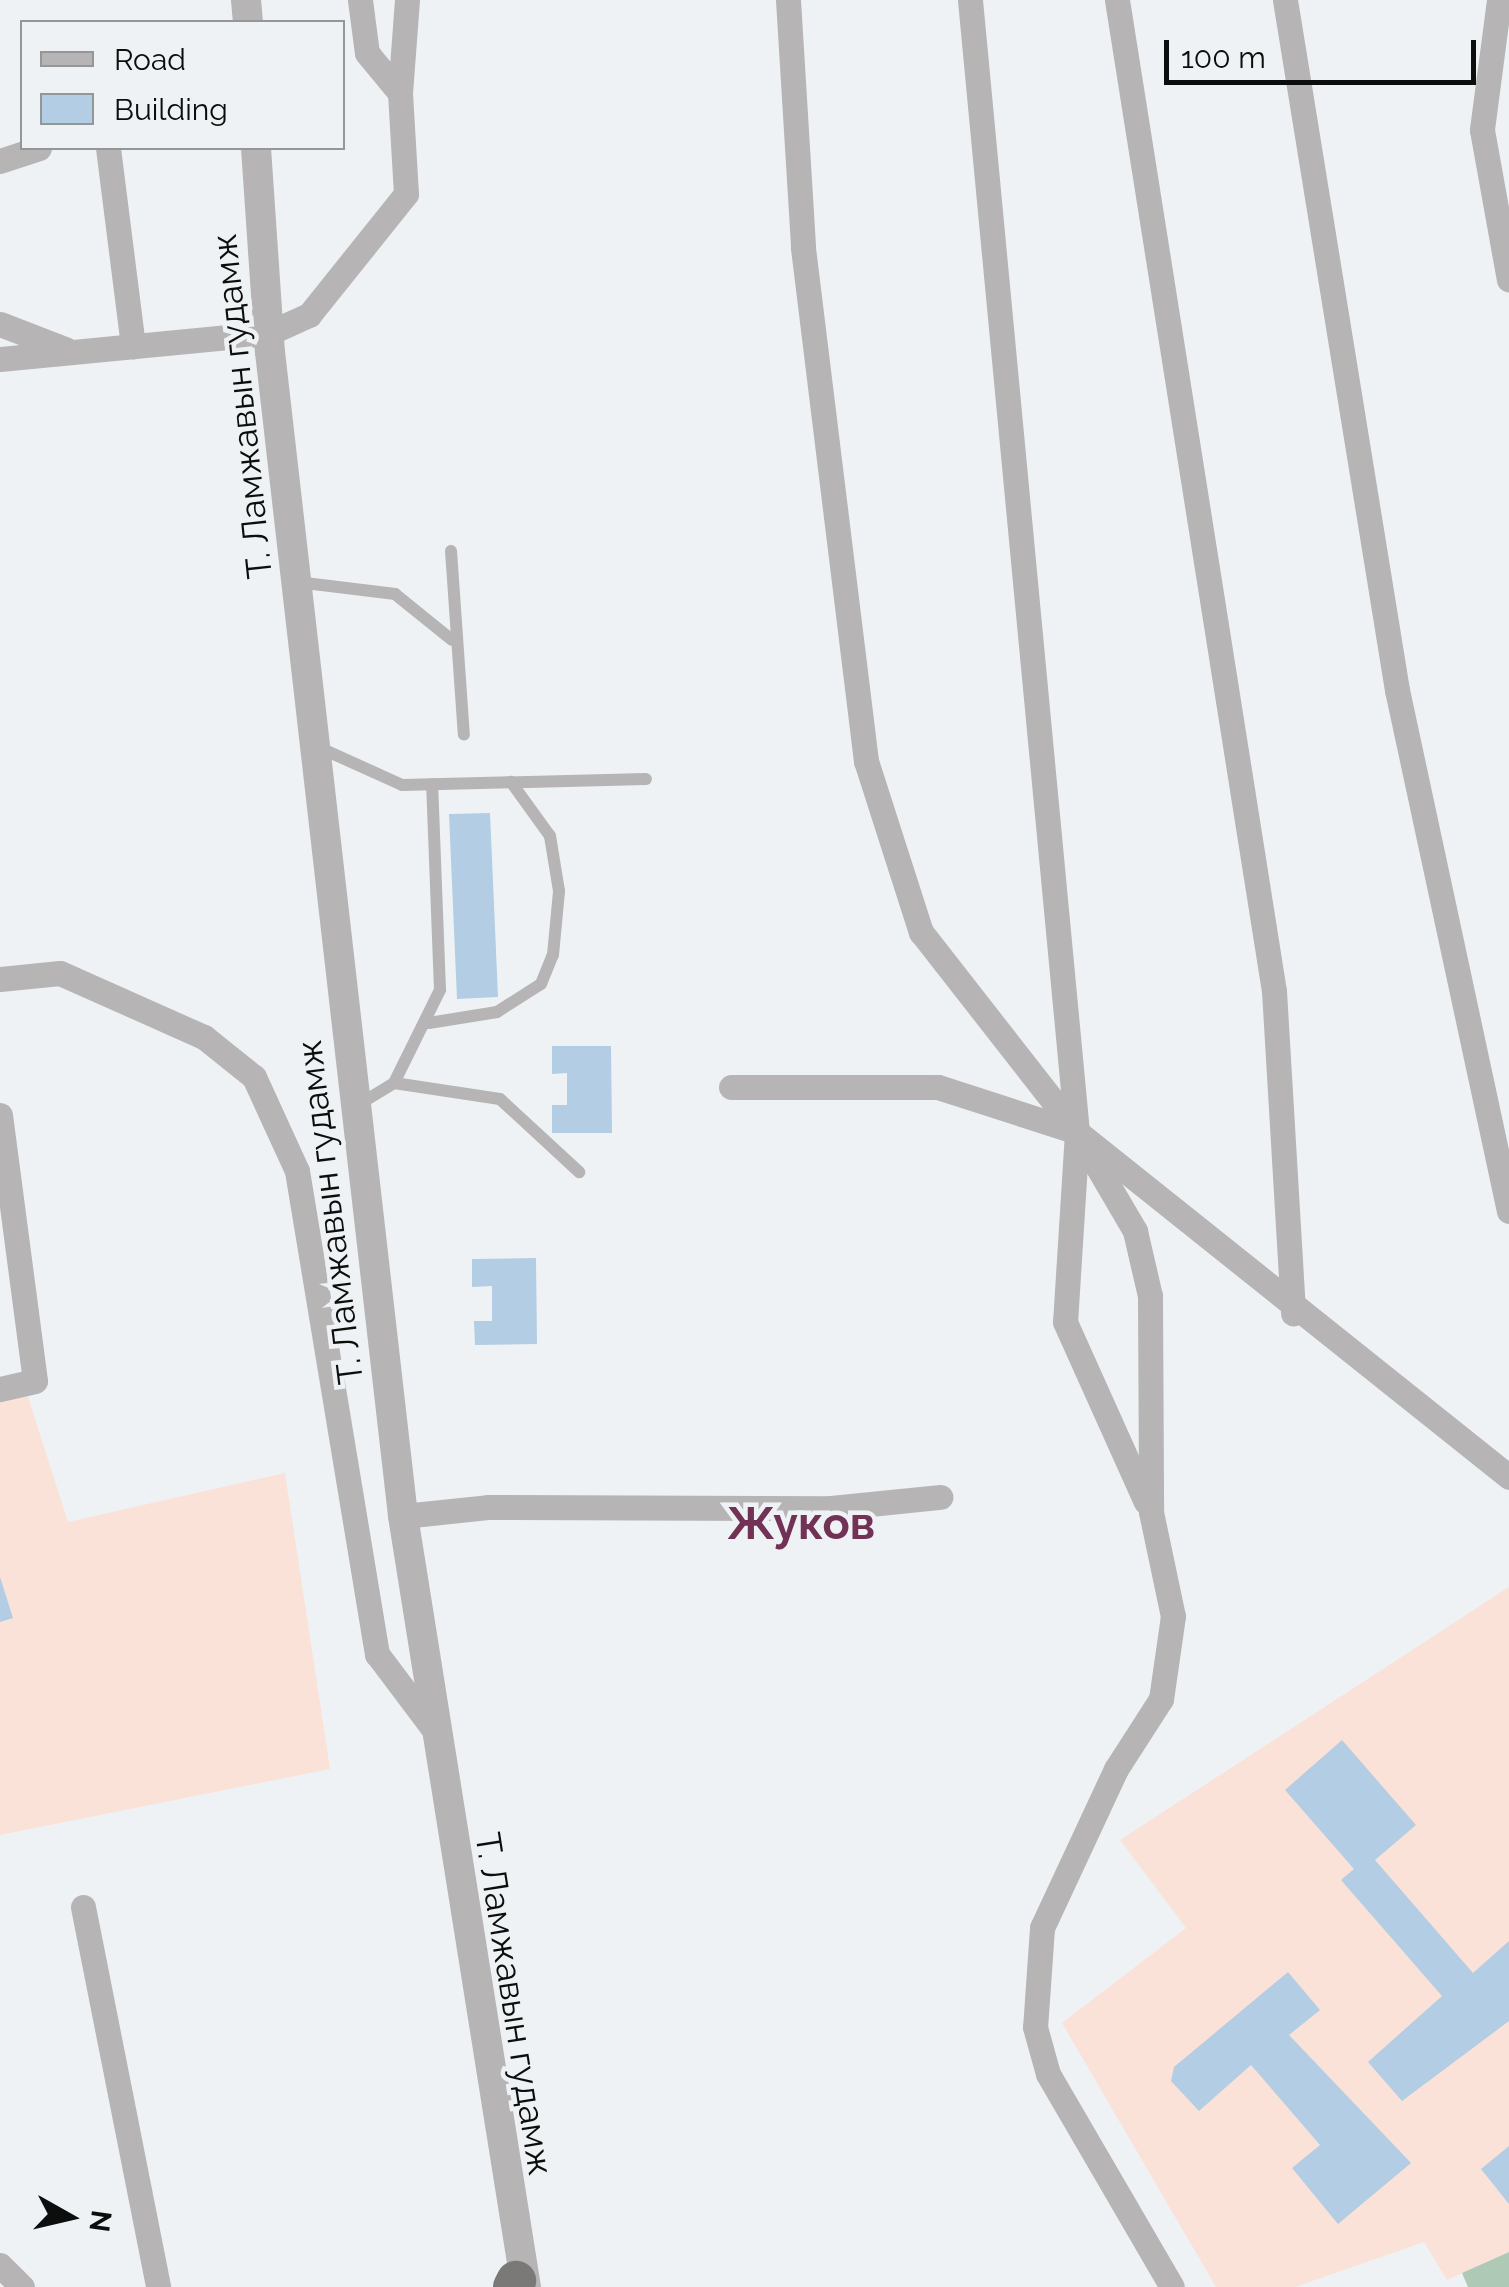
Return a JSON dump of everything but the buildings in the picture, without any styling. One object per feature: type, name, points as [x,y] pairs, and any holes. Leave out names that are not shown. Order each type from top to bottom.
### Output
[{"type":"street","points":[[360,0],[367,53],[400,94]]},
{"type":"street","points":[[0,359],[269,334],[328,298],[406,194],[400,94],[407,0]]},
{"type":"street","points":[[788,0],[804,248],[866,761],[922,932],[1077,1132],[1136,1231],[1150,1296],[1151,1512],[1173,1616],[1161,1699],[1116,1769],[1042,1928],[1035,2027],[1048,2074],[1172,2287]]},
{"type":"street","points":[[970,0],[1077,1132],[1066,1322],[1151,1512]]},
{"type":"street","points":[[1117,0],[1274,992],[1292,1313]]},
{"type":"street","points":[[1286,0],[1396,690],[1509,1211]]},
{"type":"street","points":[[1499,0],[1482,130],[1509,280]]},
{"type":"street","points":[[0,161],[33,150]]},
{"type":"street","points":[[108,150],[134,346]]},
{"type":"street","name":"Т. Ламжавын гудамж","points":[[256,150],[269,334],[403,1516],[518,2281]]},
{"type":"street","points":[[0,324],[72,352]]},
{"type":"street","points":[[0,979],[60,972],[204,1037],[254,1077],[297,1171],[377,1654],[432,1727]]},
{"type":"street","points":[[731,1087],[938,1087],[1077,1132],[1292,1313],[1509,1477]]},
{"type":"street","points":[[0,1115],[36,1380],[0,1389]]},
{"type":"street","points":[[403,1516],[488,1507],[831,1508],[940,1497]]},
{"type":"street","points":[[83,1907],[158,2287]]},
{"type":"street","points":[[0,2265],[22,2287]]},
{"type":"lane","points":[[451,551],[452,640],[464,736]]},
{"type":"lane","points":[[296,582],[394,594],[452,640]]},
{"type":"lane","points":[[315,746],[375,778],[432,784],[646,780]]},
{"type":"lane","points":[[430,1022],[497,1012],[541,984],[553,956],[559,891],[550,836],[510,782]]},
{"type":"lane","points":[[356,1106],[394,1082],[430,1022],[442,960],[432,784]]},
{"type":"lane","points":[[394,1082],[500,1099],[579,1172]]},
{"type":"shaded area","points":[[27,1394],[68,1522],[285,1473],[330,1769],[0,1835],[0,1402]]},
{"type":"shaded area","points":[[1509,1587],[1509,2252],[1447,2280],[1424,2242],[1295,2287],[1216,2287],[1062,2023],[1186,1928],[1120,1840]]},
{"type":"green space","points":[[1509,2252],[1509,2287],[1468,2287],[1462,2273]]},
{"type":"district","name":"Жуков","points":[[801,1524]]}]
